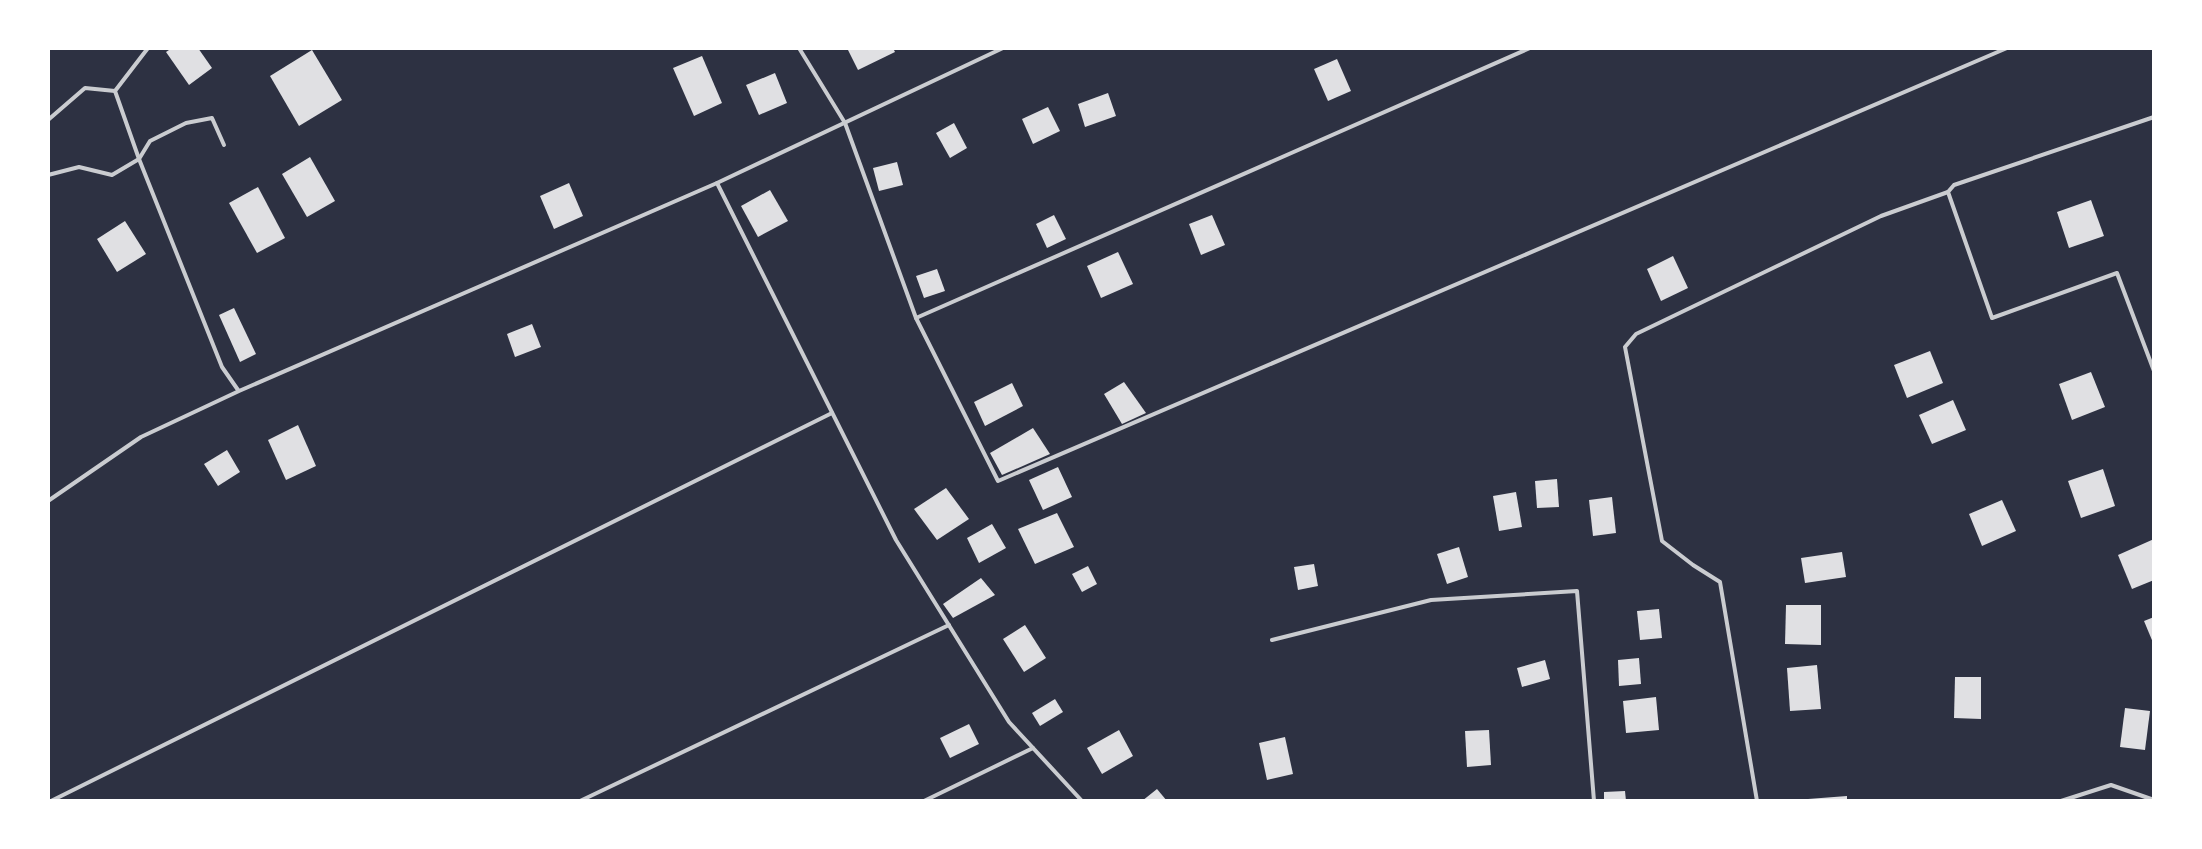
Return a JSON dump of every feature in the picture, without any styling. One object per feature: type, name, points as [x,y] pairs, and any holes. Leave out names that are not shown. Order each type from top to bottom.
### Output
[{"type":"lane","points":[[115,91],[148,48]]},
{"type":"lane","points":[[799,48],[845,123],[916,318],[998,481],[2007,48]]},
{"type":"lane","points":[[48,501],[141,437],[239,391],[717,183],[1003,48]]},
{"type":"lane","points":[[916,318],[1530,48]]},
{"type":"lane","points":[[48,120],[85,88],[115,91]]},
{"type":"lane","points":[[115,91],[222,367],[239,391]]},
{"type":"lane","points":[[1757,801],[1720,582],[1662,541],[1625,347],[1636,334],[1881,216],[1948,192],[1954,185],[2154,117]]},
{"type":"lane","points":[[48,175],[79,167],[112,175],[139,159],[150,141],[186,123],[212,118],[224,145]]},
{"type":"lane","points":[[717,183],[896,540],[1009,722],[1082,801]]},
{"type":"lane","points":[[1948,192],[1992,318],[2067,288],[2117,273],[2154,371]]},
{"type":"lane","points":[[51,801],[832,413]]},
{"type":"lane","points":[[1272,640],[1431,600],[1577,591],[1594,801]]},
{"type":"lane","points":[[580,801],[949,625]]},
{"type":"lane","points":[[924,801],[1033,748]]},
{"type":"lane","points":[[2061,801],[2111,785],[2154,800]]},
{"type":"building","points":[[172,48],[198,48],[212,68],[189,85],[166,52]]},
{"type":"building","points":[[847,48],[893,48],[895,52],[858,70]]},
{"type":"building","points":[[312,50],[342,100],[299,126],[270,76]]},
{"type":"building","points":[[702,56],[722,103],[694,116],[673,68]]},
{"type":"building","points":[[1337,59],[1351,91],[1328,101],[1314,69]]},
{"type":"building","points":[[775,73],[787,103],[759,115],[746,85]]},
{"type":"building","points":[[1108,93],[1116,116],[1085,127],[1078,104]]},
{"type":"building","points":[[1048,107],[1060,131],[1033,144],[1022,119]]},
{"type":"building","points":[[954,123],[967,148],[950,158],[936,133]]},
{"type":"building","points":[[310,157],[335,201],[307,217],[282,174]]},
{"type":"building","points":[[897,162],[903,185],[879,191],[873,168]]},
{"type":"building","points":[[569,183],[583,216],[554,229],[540,196]]},
{"type":"building","points":[[258,187],[285,238],[257,253],[229,203]]},
{"type":"building","points":[[770,190],[788,221],[758,237],[741,206]]},
{"type":"building","points":[[2091,200],[2104,236],[2069,248],[2057,212]]},
{"type":"building","points":[[1054,215],[1066,239],[1047,248],[1036,224]]},
{"type":"building","points":[[1212,215],[1225,245],[1201,255],[1189,224]]},
{"type":"building","points":[[125,221],[146,254],[117,272],[97,239]]},
{"type":"building","points":[[1118,252],[1133,284],[1101,298],[1087,266]]},
{"type":"building","points":[[1673,256],[1688,288],[1661,301],[1647,269]]},
{"type":"building","points":[[937,269],[945,291],[924,298],[916,276]]},
{"type":"building","points":[[234,308],[256,354],[240,362],[219,315]]},
{"type":"building","points":[[532,324],[541,347],[515,357],[507,334]]},
{"type":"building","points":[[1930,351],[1943,383],[1907,398],[1894,365]]},
{"type":"building","points":[[2091,372],[2105,407],[2072,420],[2059,384]]},
{"type":"building","points":[[1124,382],[1146,413],[1122,424],[1104,394]]},
{"type":"building","points":[[1012,383],[1023,406],[985,426],[974,402]]},
{"type":"building","points":[[1953,400],[1966,430],[1932,444],[1919,415]]},
{"type":"building","points":[[298,425],[316,466],[286,480],[268,440]]},
{"type":"building","points":[[1033,428],[1050,454],[1002,475],[990,453]]},
{"type":"building","points":[[227,450],[240,472],[218,486],[204,464]]},
{"type":"building","points":[[1058,467],[1072,497],[1043,510],[1029,480]]},
{"type":"building","points":[[2103,469],[2115,506],[2081,518],[2068,481]]},
{"type":"building","points":[[1557,479],[1559,507],[1537,508],[1535,481]]},
{"type":"building","points":[[946,488],[969,519],[937,540],[914,509]]},
{"type":"building","points":[[1516,492],[1522,527],[1499,531],[1493,496]]},
{"type":"building","points":[[1612,497],[1616,533],[1593,536],[1589,500]]},
{"type":"building","points":[[2002,500],[2016,531],[1982,546],[1969,514]]},
{"type":"building","points":[[1057,513],[1074,547],[1035,564],[1018,529]]},
{"type":"building","points":[[992,524],[1006,548],[979,563],[967,538]]},
{"type":"building","points":[[2154,539],[2154,580],[2132,589],[2118,555]]},
{"type":"building","points":[[1459,547],[1468,577],[1447,584],[1437,554]]},
{"type":"building","points":[[1842,552],[1846,577],[1805,583],[1801,558]]},
{"type":"building","points":[[1314,564],[1318,586],[1298,590],[1294,567]]},
{"type":"building","points":[[1088,566],[1097,584],[1082,592],[1072,574]]},
{"type":"building","points":[[981,578],[995,595],[953,618],[943,604]]},
{"type":"building","points":[[1786,605],[1821,605],[1821,645],[1785,644]]},
{"type":"building","points":[[1659,609],[1662,638],[1640,640],[1637,611]]},
{"type":"building","points":[[2154,617],[2154,645],[2144,621]]},
{"type":"building","points":[[1025,625],[1046,658],[1024,672],[1003,639]]},
{"type":"building","points":[[1639,658],[1641,684],[1619,686],[1618,660]]},
{"type":"building","points":[[1545,660],[1550,679],[1522,687],[1517,668]]},
{"type":"building","points":[[1817,665],[1821,709],[1790,711],[1787,668]]},
{"type":"building","points":[[1955,677],[1981,677],[1981,719],[1954,718]]},
{"type":"building","points":[[1656,697],[1659,730],[1626,733],[1623,701]]},
{"type":"building","points":[[1055,699],[1063,712],[1040,726],[1032,713]]},
{"type":"building","points":[[2125,708],[2150,711],[2145,750],[2120,747]]},
{"type":"building","points":[[969,724],[979,744],[950,758],[940,738]]},
{"type":"building","points":[[1119,730],[1133,756],[1102,774],[1087,748]]},
{"type":"building","points":[[1489,730],[1491,765],[1467,767],[1465,731]]},
{"type":"building","points":[[1285,737],[1293,774],[1267,780],[1259,743]]},
{"type":"building","points":[[1157,789],[1167,801],[1142,801]]},
{"type":"building","points":[[1625,791],[1626,801],[1604,801],[1604,792]]},
{"type":"building","points":[[1847,796],[1847,801],[1808,801],[1808,799]]}]
